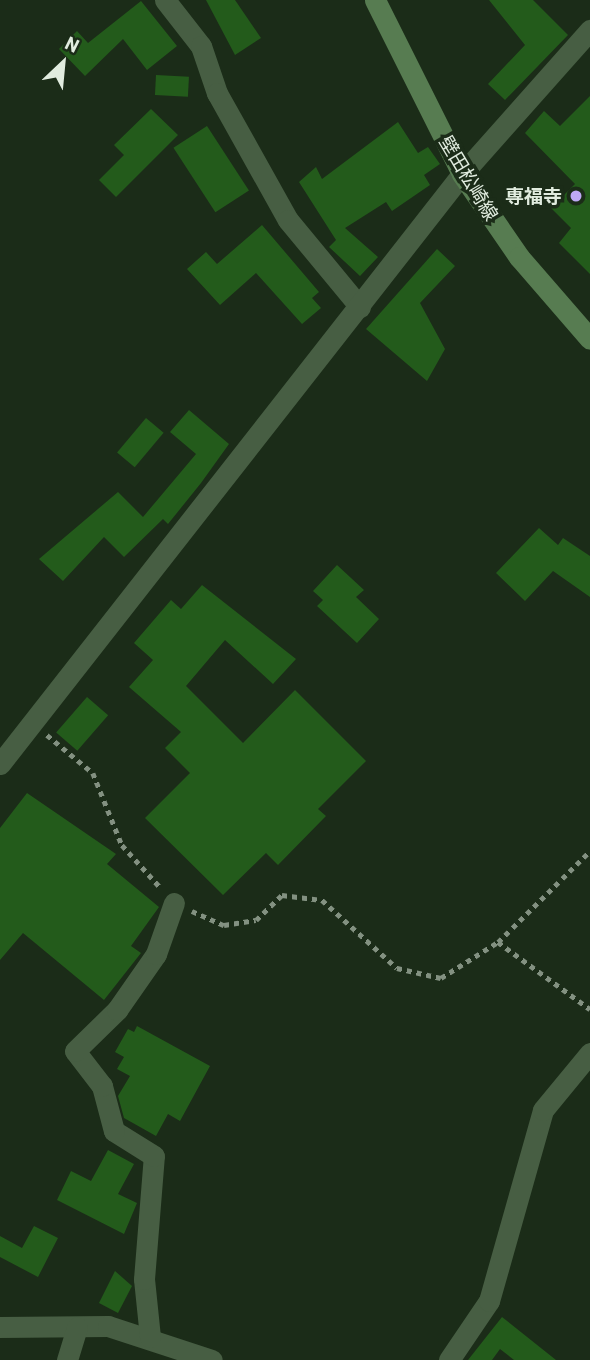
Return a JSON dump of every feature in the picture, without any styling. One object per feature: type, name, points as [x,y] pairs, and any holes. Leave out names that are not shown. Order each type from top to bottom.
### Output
[{"type":"main road","name":"壁田松崎線","points":[[375,0],[462,174],[519,257],[590,339]]},
{"type":"street","points":[[165,0],[201,46],[217,93],[288,220],[360,307]]},
{"type":"street","points":[[0,764],[462,174],[583,52],[590,30]]},
{"type":"street","points":[[150,1337],[144,1279],[154,1156],[114,1130],[102,1086],[75,1051],[117,1010],[156,954],[174,902]]},
{"type":"street","points":[[449,1360],[489,1301],[543,1110],[590,1053]]},
{"type":"street","points":[[0,1327],[108,1326],[150,1337],[212,1360]]},
{"type":"street","points":[[67,1360],[77,1328]]},
{"type":"path","points":[[32,724],[93,773],[122,845],[174,902],[223,925],[256,920],[282,895],[322,900],[397,968],[440,978],[498,942],[590,851]]},
{"type":"path","points":[[498,942],[590,1009]]},
{"type":"building","points":[[206,0],[235,0],[261,38],[235,55]]},
{"type":"building","points":[[489,0],[533,0],[568,35],[505,100],[488,84],[525,45]]},
{"type":"building","points":[[141,1],[177,46],[147,70],[123,39],[85,76],[59,49],[77,31],[88,43]]},
{"type":"building","points":[[156,75],[189,77],[188,97],[155,95]]},
{"type":"building","name":"専福寺","points":[[590,96],[590,274],[559,243],[571,228],[551,208],[575,184],[525,133],[544,111],[560,126]]},
{"type":"building","points":[[151,109],[178,135],[116,197],[99,180],[124,155],[114,145]]},
{"type":"building","points":[[398,122],[418,153],[428,147],[440,164],[424,175],[430,185],[392,211],[386,202],[345,228],[378,257],[360,276],[329,247],[336,240],[299,182],[316,167],[322,179]]},
{"type":"building","points":[[207,126],[249,191],[215,212],[173,148]]},
{"type":"building","points":[[262,225],[319,292],[312,298],[321,308],[302,324],[256,273],[220,305],[187,269],[206,252],[217,264]]},
{"type":"building","points":[[437,249],[455,266],[420,303],[445,349],[427,381],[366,329]]},
{"type":"building","points":[[189,410],[229,444],[201,483],[168,524],[163,519],[124,557],[104,537],[63,581],[39,559],[118,492],[143,517],[196,454],[170,432]]},
{"type":"building","points":[[146,418],[164,433],[135,467],[117,452]]},
{"type":"building","points":[[539,528],[558,545],[563,538],[590,556],[590,597],[553,571],[525,601],[496,573]]},
{"type":"building","points":[[337,565],[364,590],[356,597],[379,619],[357,643],[317,606],[323,600],[313,591]]},
{"type":"building","points":[[202,585],[296,659],[273,684],[225,640],[186,686],[243,743],[295,690],[366,761],[318,809],[326,816],[278,865],[266,853],[223,895],[145,818],[190,773],[165,748],[181,732],[129,687],[153,660],[134,643],[171,600],[181,609]]},
{"type":"building","points":[[87,697],[108,715],[77,751],[56,732]]},
{"type":"building","points":[[27,793],[116,854],[107,864],[159,907],[131,946],[141,953],[104,1000],[23,933],[0,960],[0,828]]},
{"type":"building","points":[[137,1026],[210,1066],[180,1121],[168,1114],[156,1136],[124,1118],[118,1096],[130,1076],[117,1069],[124,1057],[115,1052],[128,1029],[134,1032]]},
{"type":"building","points":[[108,1150],[134,1164],[118,1194],[137,1203],[124,1234],[57,1200],[71,1171],[91,1181]]},
{"type":"building","points":[[34,1226],[58,1238],[38,1277],[0,1257],[0,1236],[22,1248]]},
{"type":"building","points":[[115,1271],[132,1286],[118,1313],[99,1303]]},
{"type":"building","points":[[502,1317],[556,1360],[514,1360],[500,1349],[492,1360],[468,1360]]},
{"type":"place","name":"専福寺","points":[[576,196]]}]
